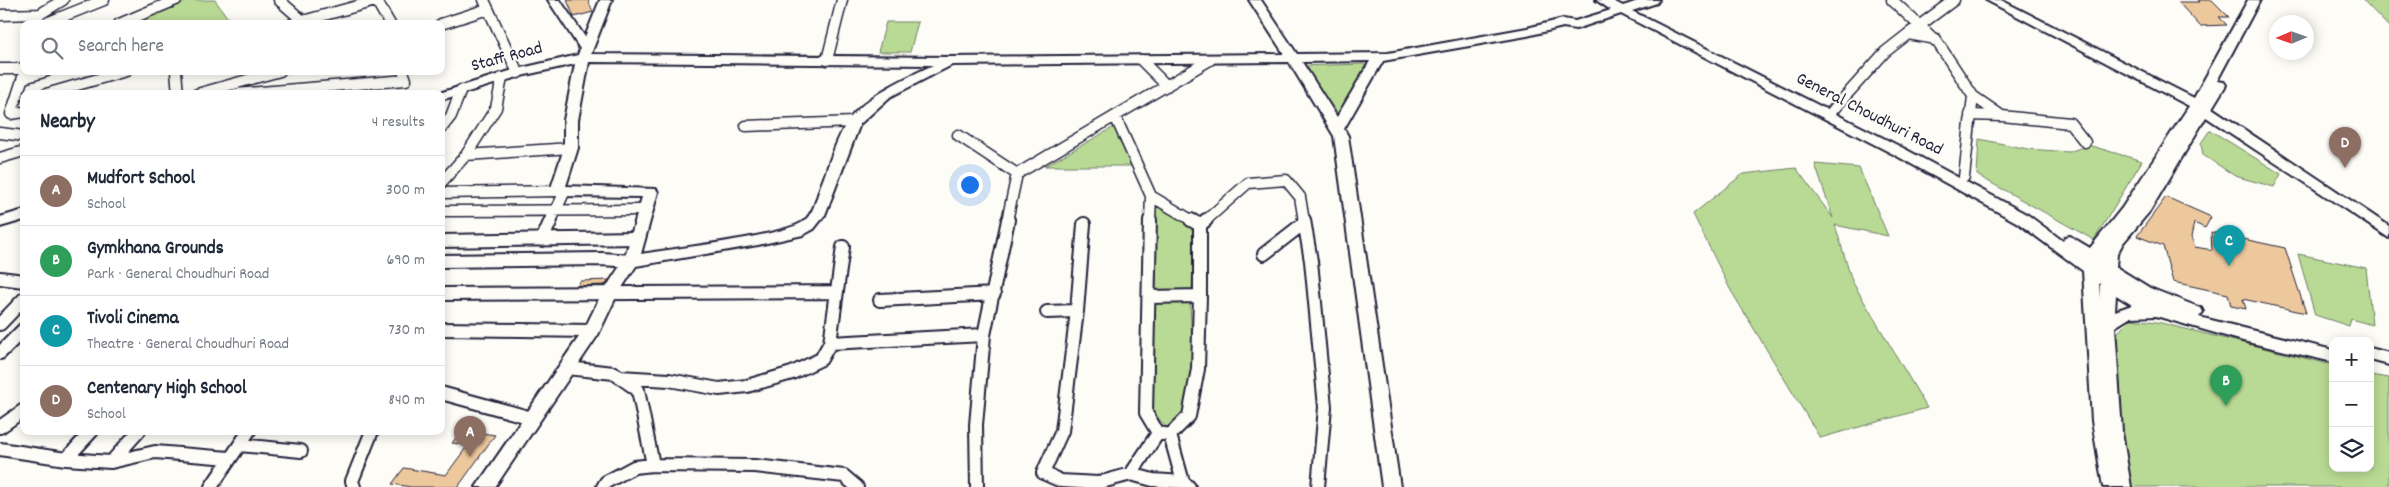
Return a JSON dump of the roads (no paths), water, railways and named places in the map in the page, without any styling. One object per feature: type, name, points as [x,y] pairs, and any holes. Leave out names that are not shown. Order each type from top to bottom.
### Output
[{"type":"main road","points":[[554,0],[585,53]]},
{"type":"main road","points":[[485,487],[592,331],[609,295],[631,261],[650,192],[561,191],[571,148],[571,120],[585,53],[606,0]]},
{"type":"main road","points":[[1255,0],[1341,136],[1392,487]]},
{"type":"main road","name":"Staff Road","points":[[445,95],[585,53],[826,60],[951,61],[1380,57],[1527,32],[1563,23],[1576,24],[1619,4],[1653,0]]},
{"type":"main road","points":[[1992,0],[2201,108],[2389,232]]},
{"type":"main road","points":[[2112,487],[2101,421],[2100,300],[2095,256],[2201,108],[2206,90],[2254,0]]},
{"type":"main road","points":[[2122,487],[2113,432],[2107,325],[2100,300],[2108,274],[2109,254],[2117,240],[2145,207],[2265,0]]},
{"type":"main road","points":[[1619,4],[1833,110],[2010,201],[2095,256]]},
{"type":"main road","name":"General Choudhuri Road","points":[[1619,4],[2095,256],[2108,274]]},
{"type":"main road","points":[[1337,129],[1380,57]]},
{"type":"main road","points":[[631,261],[758,240],[798,231],[818,215],[829,182],[854,122],[885,94],[951,61]]},
{"type":"main road","points":[[0,222],[20,216]]},
{"type":"main road","points":[[2108,274],[2130,298],[2162,312],[2243,335],[2329,355]]},
{"type":"main road","points":[[2108,274],[2144,292],[2198,313],[2329,344]]},
{"type":"main road","points":[[2107,325],[2124,312],[2140,310],[2162,312]]},
{"type":"main road","points":[[2374,355],[2389,359]]},
{"type":"main road","points":[[2374,366],[2389,369]]},
{"type":"street","points":[[0,14],[40,14],[63,0]]},
{"type":"street","points":[[54,20],[104,0]]},
{"type":"street","points":[[128,20],[176,0]]},
{"type":"street","points":[[279,0],[301,20]]},
{"type":"street","points":[[306,20],[377,0],[388,20]]},
{"type":"street","points":[[826,60],[842,0]]},
{"type":"street","points":[[1892,0],[1923,24],[1936,39],[1954,62],[1973,96],[2002,116]]},
{"type":"street","points":[[1833,110],[1885,52],[1954,0]]},
{"type":"street","points":[[445,22],[486,5],[518,74]]},
{"type":"street","points":[[38,20],[40,14]]},
{"type":"street","points":[[1908,34],[1936,39]]},
{"type":"street","points":[[1141,60],[1167,86]]},
{"type":"street","points":[[977,487],[976,425],[984,335],[994,294],[1017,174],[1210,60]]},
{"type":"street","points":[[0,69],[20,72]]},
{"type":"street","points":[[22,90],[24,75]]},
{"type":"street","points":[[60,90],[112,75]]},
{"type":"street","points":[[176,75],[178,90]]},
{"type":"street","points":[[211,90],[265,75]]},
{"type":"street","points":[[285,90],[406,80],[405,75]]},
{"type":"street","points":[[445,179],[466,155],[496,108],[502,78]]},
{"type":"street","points":[[445,124],[451,116],[461,90]]},
{"type":"street","points":[[1964,177],[1973,96]]},
{"type":"street","points":[[20,101],[1,131],[20,135]]},
{"type":"street","points":[[0,116],[20,113]]},
{"type":"street","points":[[1970,115],[2002,116],[2070,123],[2085,142]]},
{"type":"street","points":[[1115,116],[1151,196],[1146,413],[1164,434],[1186,484]]},
{"type":"street","points":[[746,126],[854,122]]},
{"type":"street","points":[[958,135],[1017,174]]},
{"type":"street","points":[[466,155],[571,148]]},
{"type":"street","points":[[0,158],[20,152]]},
{"type":"street","points":[[1130,474],[1164,434],[1189,416],[1198,369],[1200,225],[1248,183],[1286,180],[1300,197],[1311,261],[1325,407],[1318,487]]},
{"type":"street","points":[[445,192],[561,191],[555,211],[542,240]]},
{"type":"street","points":[[1151,196],[1200,225]]},
{"type":"street","points":[[445,211],[645,210]]},
{"type":"street","points":[[1264,254],[1304,223]]},
{"type":"street","points":[[1084,224],[1077,311],[1062,431],[1043,473],[1061,481],[1098,483],[1130,474],[1153,480],[1186,484]]},
{"type":"street","points":[[445,241],[638,238]]},
{"type":"street","points":[[620,377],[668,380],[719,389],[747,386],[792,373],[821,359],[830,343],[842,246]]},
{"type":"street","points":[[445,261],[602,259],[631,261]]},
{"type":"street","points":[[0,278],[20,280]]},
{"type":"street","points":[[445,294],[609,295],[837,292]]},
{"type":"street","points":[[880,300],[994,294]]},
{"type":"street","points":[[1149,297],[1200,296]]},
{"type":"street","points":[[0,324],[20,303]]},
{"type":"street","points":[[1047,312],[1077,311]]},
{"type":"street","points":[[445,329],[592,331]]},
{"type":"street","points":[[0,353],[20,333]]},
{"type":"street","points":[[830,343],[984,335]]},
{"type":"street","points":[[567,368],[614,373],[638,390],[653,465]]},
{"type":"street","points":[[445,394],[532,418]]},
{"type":"street","points":[[0,427],[20,413]]},
{"type":"street","points":[[66,458],[88,435]]},
{"type":"street","points":[[111,462],[135,435]]},
{"type":"street","points":[[211,487],[246,435]]},
{"type":"street","points":[[354,487],[352,481],[370,435]]},
{"type":"street","points":[[240,444],[301,451]]},
{"type":"street","points":[[0,449],[111,462],[155,452],[229,458]]},
{"type":"street","points":[[603,487],[606,482],[634,467],[653,465],[755,466],[844,476],[857,487]]},
{"type":"place","name":"Centenary High School","points":[[2345,168]]},
{"type":"place","name":"Tivoli Cinema","points":[[2229,266]]},
{"type":"place","name":"Gymkhana Grounds","points":[[2226,406]]},
{"type":"place","name":"Mudfort School","points":[[470,457]]}]
